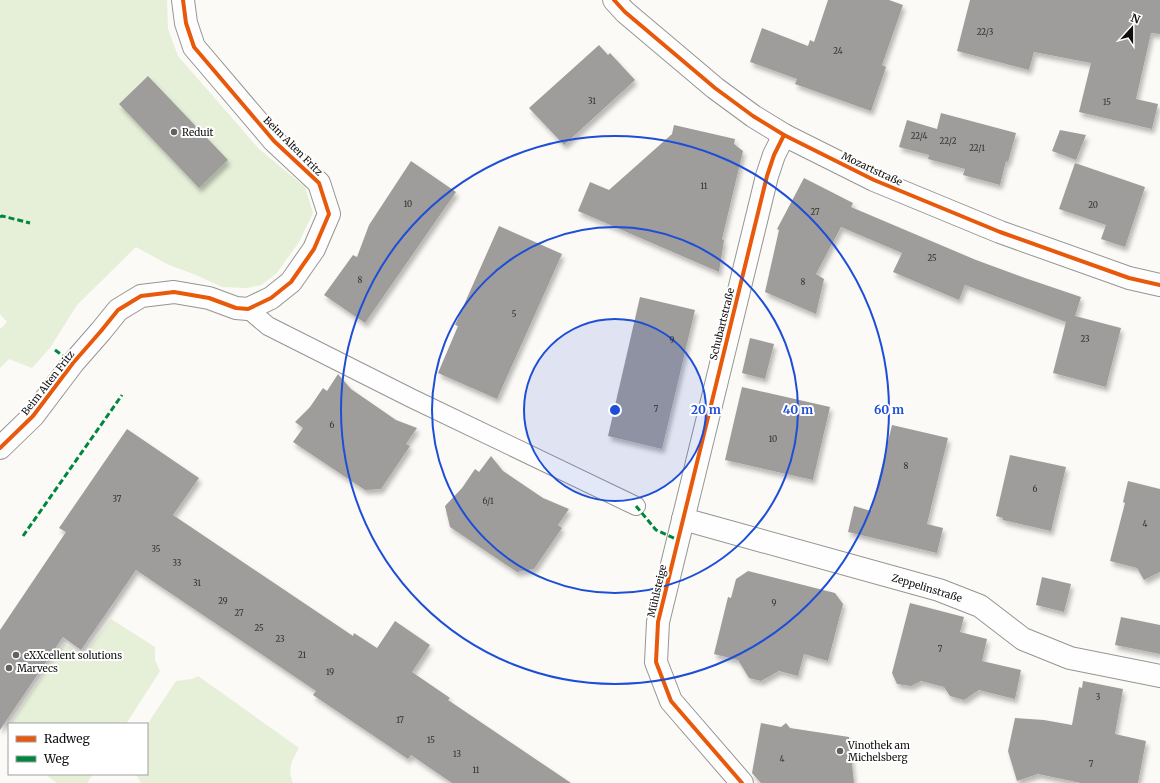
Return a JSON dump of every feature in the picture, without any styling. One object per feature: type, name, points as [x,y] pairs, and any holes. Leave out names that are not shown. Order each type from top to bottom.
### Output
[{"type":"street","name":"Beim Alten Fritz","points":[[0,448],[33,416],[73,363],[118,310],[141,296],[174,292],[209,298],[236,308],[248,308],[271,298],[291,282],[314,249],[329,214],[319,183],[274,141],[194,47],[186,23],[183,0]]},
{"type":"street","name":"Mozartstraße","points":[[614,0],[625,12],[715,88],[753,116],[784,135],[874,180],[1000,232],[1129,278],[1160,286]]},
{"type":"street","name":"Schubartstraße","points":[[683,519],[767,176],[774,155],[784,135]]},
{"type":"street","name":"Zeppelinstraße","points":[[683,519],[939,590],[980,606],[1023,639],[1070,658],[1160,676]]},
{"type":"street","name":"Mühlsteige","points":[[683,519],[658,622],[656,662],[671,701],[742,783]]},
{"type":"lane","points":[[248,308],[268,326],[636,506]]},
{"type":"green space","points":[[0,0],[167,0],[168,29],[178,56],[259,149],[305,187],[313,213],[299,242],[276,274],[261,285],[247,288],[222,287],[169,265],[136,247],[77,305],[50,348],[32,368],[9,359],[0,368],[0,329],[7,322],[0,314]]},
{"type":"green space","points":[[111,619],[155,647],[155,660],[160,671],[127,723],[11,723],[64,644],[84,654]]},
{"type":"green space","points":[[198,676],[299,748],[290,769],[293,783],[141,783],[137,775],[148,775],[148,723],[176,681],[192,679]]},
{"type":"green space","points":[[46,775],[92,775],[87,783],[57,783]]},
{"type":"building","points":[[828,0],[889,0],[903,5],[882,65],[886,67],[871,111],[795,84],[797,79],[750,62],[762,28],[808,46],[810,40],[814,42]]},
{"type":"building","points":[[970,0],[1160,0],[1160,34],[1151,33],[1136,99],[1158,104],[1152,129],[1079,112],[1091,63],[1034,52],[1029,70],[957,51]]},
{"type":"building","points":[[599,45],[608,55],[610,53],[635,80],[564,145],[529,108]]},
{"type":"building","name":"Reduit","points":[[148,76],[228,160],[199,188],[119,104]]},
{"type":"building","points":[[941,113],[1016,133],[1008,162],[1006,161],[1000,185],[963,175],[965,169],[928,159],[929,155],[899,147],[907,120],[937,129]]},
{"type":"building","points":[[674,125],[735,139],[734,144],[743,151],[722,239],[724,240],[719,272],[578,211],[590,182],[609,190],[672,134]]},
{"type":"building","points":[[1060,130],[1086,135],[1076,160],[1052,151]]},
{"type":"building","points":[[411,161],[456,192],[365,323],[324,295],[353,255],[357,257],[369,225]]},
{"type":"building","points":[[1075,163],[1145,187],[1125,247],[1101,239],[1106,225],[1059,209]]},
{"type":"building","points":[[804,178],[853,203],[851,207],[976,260],[1081,297],[1075,316],[1121,328],[1106,387],[1053,373],[1066,322],[965,285],[959,300],[893,272],[902,253],[841,227],[816,274],[824,279],[816,314],[765,292],[779,230],[777,229]]},
{"type":"building","points":[[499,226],[562,254],[497,399],[438,373],[458,326],[455,325]]},
{"type":"building","points":[[640,297],[695,310],[662,449],[608,436]]},
{"type":"building","points":[[750,338],[774,344],[765,379],[742,373]]},
{"type":"building","points":[[338,374],[351,389],[396,420],[417,428],[406,444],[410,446],[381,489],[365,490],[293,442],[303,428],[295,422],[310,407],[323,388],[327,391]]},
{"type":"building","points":[[742,387],[830,407],[813,480],[725,460]]},
{"type":"building","points":[[892,425],[948,438],[927,524],[943,528],[937,553],[848,532],[854,506],[871,511]]},
{"type":"building","points":[[127,429],[199,478],[173,515],[353,636],[354,633],[377,648],[395,621],[430,645],[412,672],[450,698],[448,700],[571,783],[452,783],[411,755],[408,759],[313,695],[316,691],[136,570],[81,650],[63,637],[0,730],[0,630],[66,532],[59,528]]},
{"type":"building","points":[[1010,455],[1066,467],[1051,531],[1003,520],[1003,518],[996,516]]},
{"type":"building","points":[[491,456],[503,471],[543,498],[569,509],[558,525],[562,528],[534,569],[517,572],[450,527],[445,506],[462,488],[475,469],[479,472]]},
{"type":"building","points":[[1128,481],[1160,489],[1160,572],[1144,580],[1137,568],[1110,561],[1125,503],[1123,502]]},
{"type":"building","points":[[748,571],[835,593],[843,604],[828,661],[804,654],[798,676],[779,671],[761,681],[749,678],[738,660],[714,654],[728,597],[731,598],[736,579]]},
{"type":"building","points":[[1042,577],[1071,584],[1064,612],[1036,605]]},
{"type":"building","points":[[910,603],[964,617],[960,632],[987,639],[982,661],[1021,670],[1015,699],[979,690],[964,700],[950,696],[944,687],[921,681],[911,686],[897,684],[892,673]]},
{"type":"building","points":[[1121,617],[1160,625],[1160,654],[1115,645]]},
{"type":"building","points":[[1083,681],[1123,689],[1115,734],[1146,741],[1138,783],[1081,783],[1038,774],[1017,781],[1008,751],[1015,718],[1044,720],[1072,725],[1079,687],[1082,688]]},
{"type":"building","points":[[761,723],[781,727],[786,723],[790,728],[849,737],[854,783],[761,783],[752,773]]},
{"type":"marked path","points":[[0,217],[2,216],[30,223]]},
{"type":"marked path","points":[[55,350],[73,363]]},
{"type":"marked path","points":[[23,536],[122,395]]},
{"type":"marked path","points":[[636,506],[656,530],[678,540]]},
{"type":"cycle path","points":[[0,448],[33,416],[73,363],[118,310],[141,296],[174,292],[209,298],[236,308],[248,309],[271,298],[291,282],[314,249],[329,214],[319,183],[274,141],[194,47],[186,23],[183,0]]},
{"type":"cycle path","points":[[614,0],[625,12],[715,88],[753,116],[784,135],[874,180],[1000,232],[1129,278],[1160,285]]},
{"type":"cycle path","points":[[742,783],[671,701],[656,662],[658,622],[767,176],[774,155],[784,135]]},
{"type":"place","name":"Reduit","points":[[174,132]]},
{"type":"place","name":"eXXcellent solutions","points":[[16,655]]},
{"type":"place","name":"Marvecs","points":[[9,668]]},
{"type":"place","name":"Vinothek am Michelsberg","points":[[840,751]]}]
